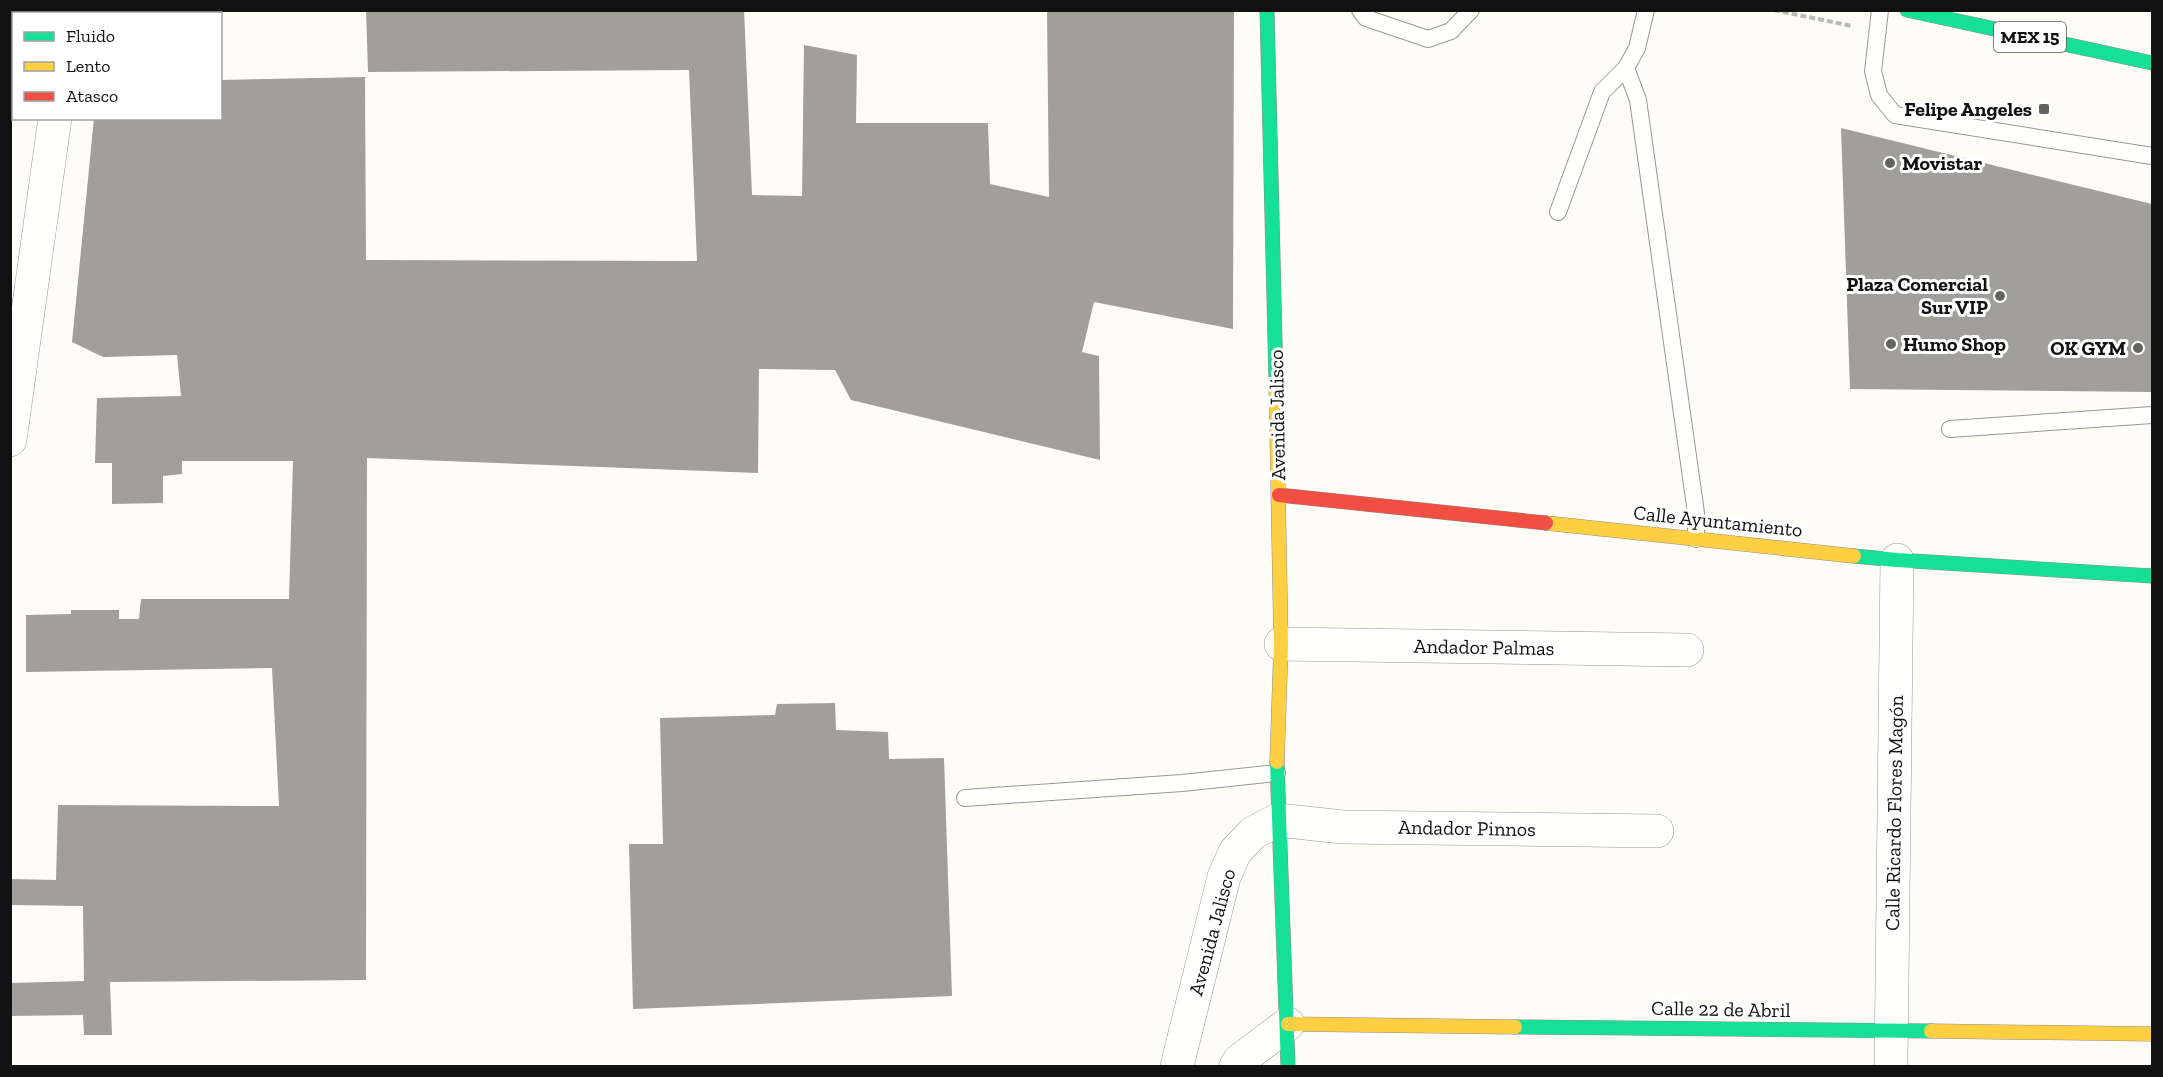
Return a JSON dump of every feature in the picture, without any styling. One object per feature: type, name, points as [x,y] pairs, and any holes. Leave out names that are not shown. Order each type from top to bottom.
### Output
[{"type":"main road","name":"Avenida Jalisco","points":[[1267,10],[1280,495],[1281,644],[1276,773],[1288,1066]]},
{"type":"main road","name":"MEX 15","points":[[1907,10],[2152,63]]},
{"type":"main road","name":"Calle Ayuntamiento","points":[[1280,495],[1897,560],[2152,576]]},
{"type":"main road","name":"Calle 22 de Abril","points":[[1288,1024],[2152,1034]]},
{"type":"street","points":[[10,440],[55,120]]},
{"type":"street","name":"Calle Ricardo Flores Magón","points":[[1891,1066],[1897,560]]},
{"type":"street","name":"Andador Palmas","points":[[1281,644],[1687,650]]},
{"type":"street","name":"Andador Pinnos","points":[[1278,819],[1342,827],[1657,831]]},
{"type":"street","name":"Avenida Jalisco","points":[[1177,1066],[1224,877],[1235,852],[1252,833],[1278,819]]},
{"type":"street","points":[[1236,1066],[1239,1061],[1288,1024]]},
{"type":"lane","points":[[1360,10],[1366,18],[1428,39],[1451,31],[1471,10]]},
{"type":"lane","points":[[1558,212],[1602,92],[1626,68],[1637,48],[1646,10]]},
{"type":"lane","points":[[1880,10],[1873,71],[1879,95],[1895,115],[2152,156]]},
{"type":"lane","points":[[1626,68],[1638,100],[1696,513],[1696,539]]},
{"type":"lane","points":[[1950,429],[2152,414]]},
{"type":"lane","points":[[965,798],[1182,783],[1276,773]]},
{"type":"building","points":[[366,10],[744,10],[752,195],[802,196],[804,45],[857,55],[856,123],[988,123],[990,184],[1049,197],[1047,10],[1234,10],[1233,329],[1094,302],[1082,352],[1099,356],[1100,460],[851,400],[835,370],[759,369],[758,473],[367,458],[366,980],[110,982],[112,1035],[84,1035],[83,1015],[10,1016],[10,983],[84,981],[83,906],[10,905],[10,879],[56,880],[58,805],[279,806],[272,668],[26,672],[26,615],[71,614],[71,610],[119,610],[119,619],[139,619],[141,599],[289,599],[293,461],[182,461],[182,474],[163,476],[163,503],[112,504],[112,463],[95,463],[97,398],[181,396],[177,355],[103,357],[72,342],[94,120],[222,120],[222,80],[365,77],[366,260],[697,261],[689,70],[368,72]]},
{"type":"building","name":"Plaza Comercial Sur VIP","points":[[1841,128],[2152,204],[2152,392],[1850,389]]},
{"type":"building","points":[[835,703],[836,730],[888,732],[889,759],[944,758],[952,996],[633,1009],[629,844],[663,844],[660,718],[775,715],[777,704]]},
{"type":"traffic: fast","points":[[1267,10],[1276,381]]},
{"type":"traffic: fast","points":[[1907,10],[2152,63]]},
{"type":"traffic: fast","points":[[1854,556],[2152,576]]},
{"type":"traffic: fast","points":[[1277,762],[1288,1066]]},
{"type":"traffic: fast","points":[[1515,1027],[1931,1031]]},
{"type":"traffic: slow","points":[[1276,381],[1281,644],[1277,762]]},
{"type":"traffic: slow","points":[[1546,523],[1854,556]]},
{"type":"traffic: slow","points":[[1288,1024],[1515,1027]]},
{"type":"traffic: slow","points":[[1931,1031],[2152,1034]]},
{"type":"traffic: jam","points":[[1279,495],[1546,523]]},
{"type":"place","name":"Felipe Angeles","points":[[2044,109]]},
{"type":"place","name":"Movistar","points":[[1890,163]]},
{"type":"place","name":"Plaza Comercial Sur VIP","points":[[2000,296]]},
{"type":"place","name":"Humo Shop","points":[[1891,344]]},
{"type":"place","name":"OK GYM","points":[[2138,348]]}]
